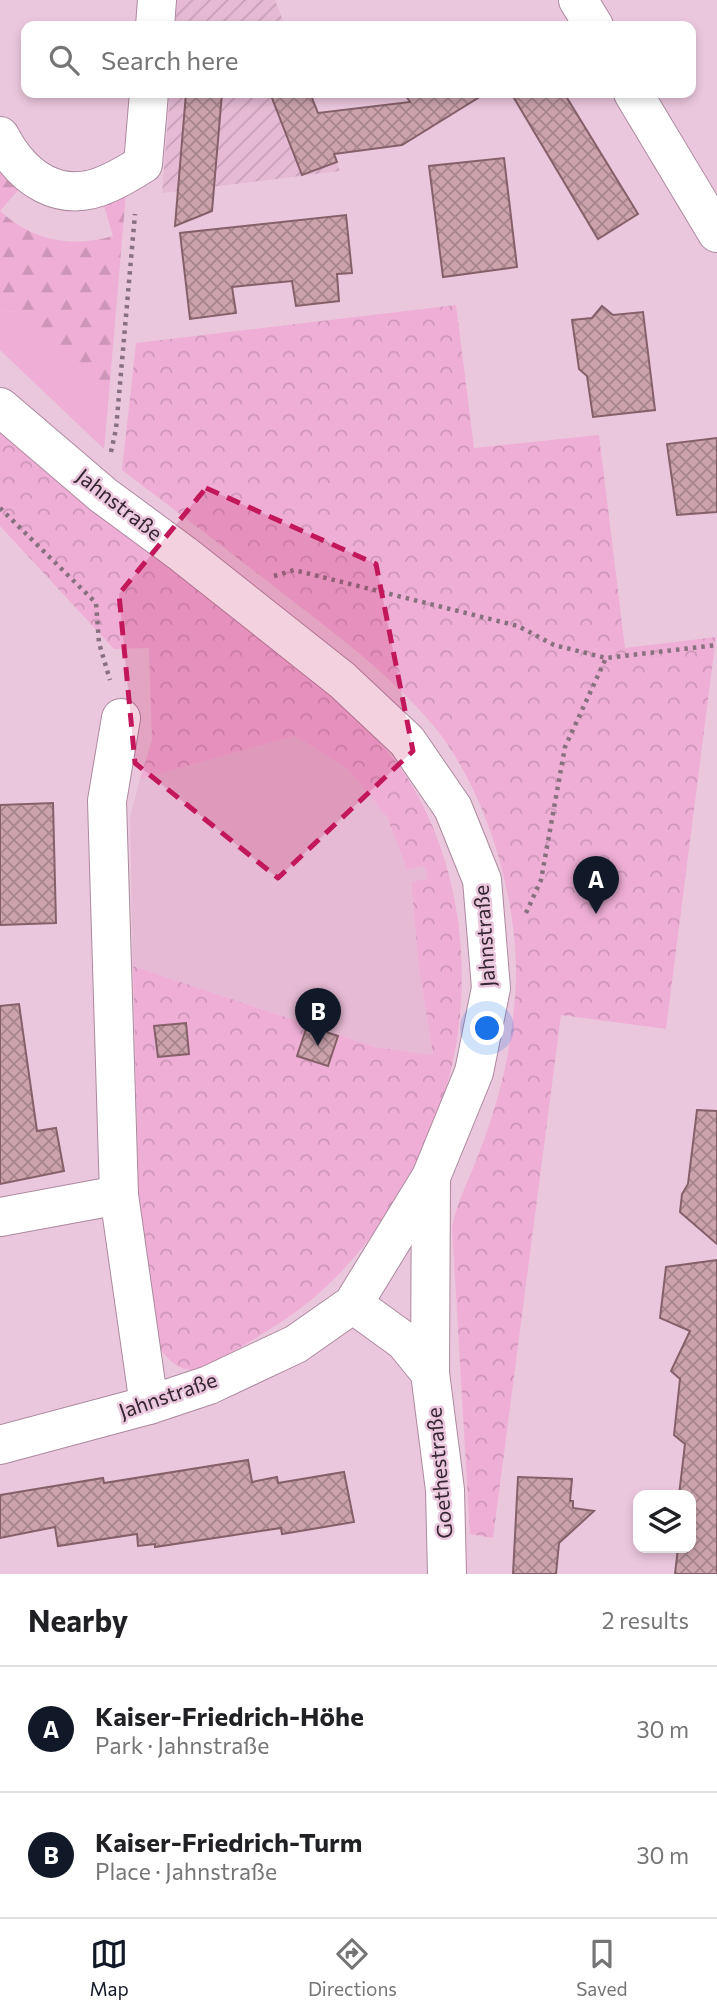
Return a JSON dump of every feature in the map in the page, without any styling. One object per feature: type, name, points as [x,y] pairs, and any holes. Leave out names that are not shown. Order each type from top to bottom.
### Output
[{"type":"street","points":[[155,21],[157,0]]},
{"type":"street","points":[[578,0],[591,21]]},
{"type":"street","points":[[0,136],[12,158],[31,176],[55,189],[80,191],[107,184],[143,164],[149,98]]},
{"type":"street","points":[[636,98],[717,233]]},
{"type":"street","name":"Jahnstraße","points":[[0,407],[103,495],[342,680],[407,741],[453,808],[482,880],[491,988],[474,1072],[431,1177],[353,1304],[296,1344],[209,1385],[149,1405],[0,1446]]},
{"type":"street","points":[[121,718],[107,801],[119,874],[119,1195],[149,1405]]},
{"type":"street","name":"Goethestraße","points":[[431,1177],[430,1373],[444,1490],[447,1574]]},
{"type":"street","points":[[0,1217],[119,1195]]},
{"type":"street","points":[[353,1304],[404,1341],[430,1373]]},
{"type":"path","points":[[116,429],[137,196],[143,164]]},
{"type":"path","points":[[0,508],[96,603],[99,643],[121,718]]},
{"type":"path","points":[[229,590],[294,570],[517,626],[554,645],[606,658],[717,645]]},
{"type":"path","points":[[524,916],[541,880],[565,747],[606,658]]},
{"type":"highlighted area","points":[[206,488],[376,564],[413,751],[278,878],[135,763],[119,594]]},
{"type":"shaded area","points":[[177,0],[275,0],[283,21],[175,21]]},
{"type":"shaded area","points":[[170,98],[312,98],[340,171],[162,193]]},
{"type":"shaded area","points":[[295,736],[348,769],[387,817],[407,870],[424,866],[428,879],[411,883],[419,969],[433,1055],[375,1047],[133,966],[130,817],[140,779]]},
{"type":"green space","points":[[0,170],[20,188],[0,211]]},
{"type":"green space","points":[[126,193],[109,394],[19,311],[0,312],[0,211],[39,235],[67,241],[97,240],[113,236],[104,206]]},
{"type":"green space","points":[[456,305],[474,448],[599,435],[625,648],[716,637],[666,1029],[561,1015],[493,1538],[470,1534],[452,1227],[498,1098],[513,1016],[515,941],[494,842],[468,779],[451,750],[433,725],[400,690],[328,628],[122,470],[136,343]]},
{"type":"green space","points":[[19,311],[109,394],[104,449],[0,350],[0,312]]},
{"type":"green space","points":[[0,430],[300,670],[375,738],[413,787],[430,820],[453,892],[462,966],[457,1041],[439,1109],[413,1171],[396,1200],[357,1254],[310,1301],[216,1362],[196,1369],[178,1366],[158,1346],[133,1216],[138,1163],[133,966],[375,1047],[433,1055],[419,969],[411,882],[428,879],[424,866],[407,870],[387,817],[348,769],[295,736],[140,779],[152,740],[149,648],[114,649],[0,526]]},
{"type":"building","points":[[186,98],[222,98],[212,211],[175,226]]},
{"type":"building","points":[[272,98],[312,98],[318,113],[410,102],[407,98],[478,98],[402,145],[334,154],[337,162],[302,175]]},
{"type":"building","points":[[514,98],[567,98],[638,214],[598,239]]},
{"type":"building","points":[[504,158],[517,267],[443,277],[429,166]]},
{"type":"building","points":[[346,215],[352,273],[337,274],[339,301],[296,306],[292,281],[232,287],[236,313],[190,319],[180,233]]},
{"type":"building","points":[[602,306],[613,315],[643,312],[655,410],[593,417],[587,376],[579,369],[572,320],[592,318]]},
{"type":"building","points":[[717,438],[717,512],[677,515],[667,444]]},
{"type":"building","points":[[53,803],[56,923],[0,925],[0,805]]},
{"type":"building","points":[[19,1004],[37,1131],[56,1128],[64,1171],[0,1184],[0,1006]]},
{"type":"building","points":[[186,1023],[189,1054],[158,1057],[154,1026]]},
{"type":"building","points":[[307,1026],[338,1036],[328,1066],[297,1056]]},
{"type":"building","points":[[697,1110],[717,1111],[717,1244],[680,1212],[682,1194],[688,1184]]},
{"type":"building","points":[[717,1260],[717,1574],[675,1574],[677,1553],[696,1553],[696,1490],[680,1490],[685,1444],[674,1435],[680,1379],[671,1371],[690,1331],[660,1318],[666,1267]]},
{"type":"building","points":[[248,1460],[252,1482],[277,1477],[278,1483],[344,1472],[354,1522],[282,1534],[281,1528],[155,1547],[155,1544],[138,1546],[137,1534],[58,1546],[55,1527],[0,1538],[0,1495],[103,1478],[104,1483]]},
{"type":"building","points":[[518,1477],[572,1479],[570,1501],[573,1501],[573,1508],[594,1511],[559,1543],[556,1574],[513,1574]]},
{"type":"place","name":"Kaiser-Friedrich-Höhe","points":[[596,914]]},
{"type":"place","name":"Kaiser-Friedrich-Turm","points":[[318,1046]]}]
